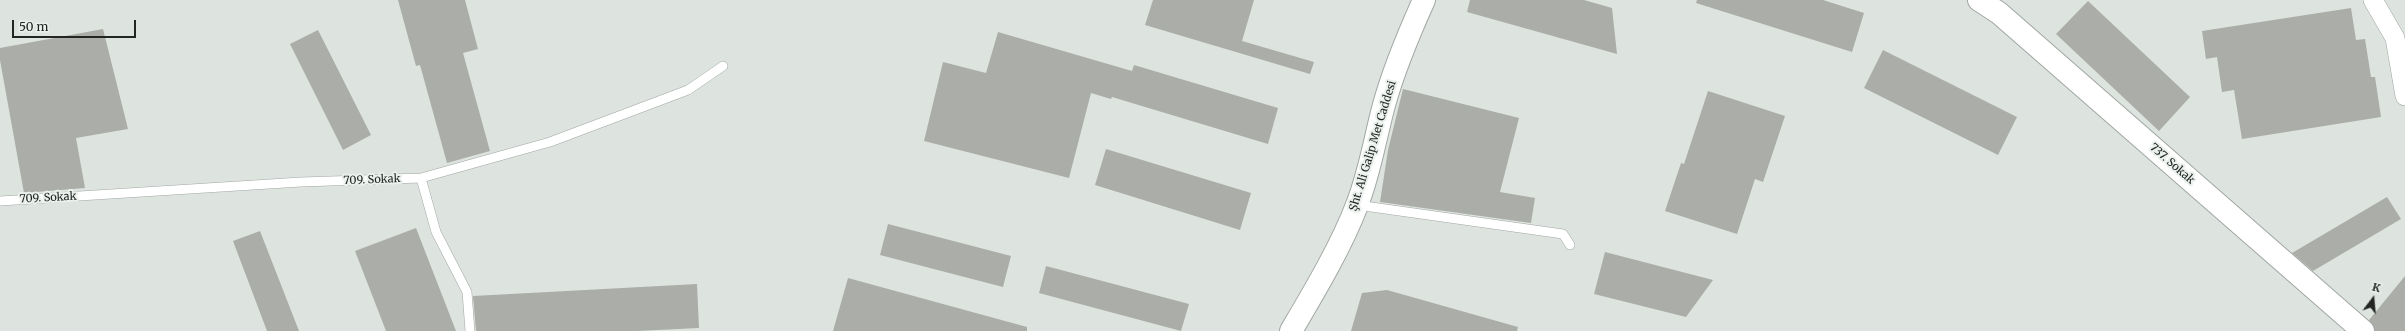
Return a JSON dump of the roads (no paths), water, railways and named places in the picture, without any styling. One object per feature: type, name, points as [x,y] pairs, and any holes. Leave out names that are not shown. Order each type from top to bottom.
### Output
[{"type":"street","name":"Şht. Ali Galip Met Caddesi","points":[[1291,331],[1314,293],[1357,205],[1371,161],[1384,104],[1412,27],[1424,0]]},
{"type":"street","name":"737. Sokak","points":[[1980,0],[1999,13],[2363,331]]},
{"type":"street","points":[[2374,0],[2395,38],[2405,96]]},
{"type":"lane","name":"709. Sokak","points":[[0,201],[301,182],[421,178],[550,142],[688,90],[723,66]]},
{"type":"lane","points":[[421,178],[436,232],[467,292],[470,331]]},
{"type":"lane","points":[[1357,205],[1563,234],[1570,245]]}]
